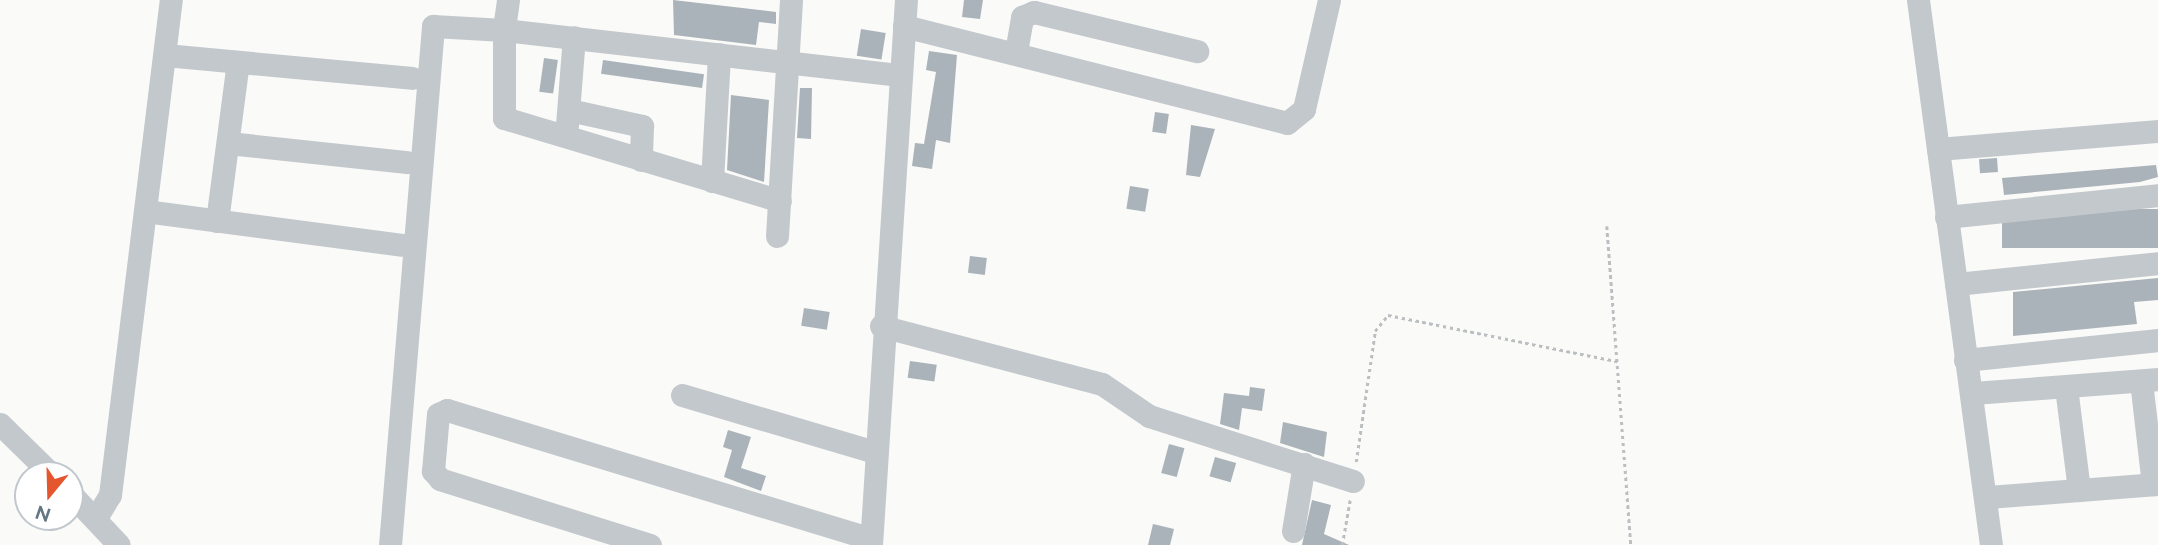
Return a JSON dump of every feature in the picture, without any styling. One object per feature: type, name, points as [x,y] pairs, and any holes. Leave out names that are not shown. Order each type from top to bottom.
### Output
[{"type":"street","points":[[96,518],[110,495],[172,0]]},
{"type":"street","points":[[508,0],[504,30],[501,114],[565,137],[779,201]]},
{"type":"street","points":[[777,236],[791,0]]},
{"type":"street","points":[[650,545],[440,479],[433,471],[438,414],[447,410],[871,542],[881,326],[906,0]]},
{"type":"street","points":[[904,26],[1016,52],[1287,123],[1304,109],[1329,0]]},
{"type":"street","points":[[1918,0],[1965,360],[1973,393],[1988,497],[1991,545]]},
{"type":"street","points":[[1016,52],[1022,17],[1034,12],[1197,51]]},
{"type":"street","points":[[390,545],[433,26],[574,37],[900,75]]},
{"type":"street","points":[[565,137],[574,37]]},
{"type":"street","points":[[712,181],[719,54]]},
{"type":"street","points":[[165,55],[412,78]]},
{"type":"street","points":[[217,220],[238,62]]},
{"type":"street","points":[[569,110],[642,126],[641,160]]},
{"type":"street","points":[[1938,149],[2158,131]]},
{"type":"street","points":[[228,142],[407,162]]},
{"type":"street","points":[[1946,217],[2158,195]]},
{"type":"street","points":[[145,211],[402,245]]},
{"type":"street","points":[[1956,284],[2158,263]]},
{"type":"street","points":[[881,326],[1102,384],[1139,412],[1353,481]]},
{"type":"street","points":[[1965,360],[2158,340]]},
{"type":"street","points":[[1973,393],[2149,380],[2155,484],[1988,497]]},
{"type":"street","points":[[2066,387],[2079,490]]},
{"type":"street","points":[[682,395],[875,452]]},
{"type":"street","points":[[0,424],[38,461]]},
{"type":"street","points":[[1293,531],[1304,464]]},
{"type":"street","points":[[84,506],[118,545]]},
{"type":"path","points":[[1606,226],[1631,545]]},
{"type":"path","points":[[1342,545],[1376,331],[1385,316],[1404,314],[1617,361]]},
{"type":"building","points":[[673,0],[776,12],[776,24],[759,22],[756,45],[674,35]]},
{"type":"building","points":[[964,0],[983,0],[980,19],[962,17]]},
{"type":"building","points":[[861,29],[886,33],[881,60],[857,56]]},
{"type":"building","points":[[929,51],[957,55],[950,143],[936,140],[932,169],[912,166],[915,143],[924,144],[936,72],[926,70]]},
{"type":"building","points":[[544,58],[558,60],[553,94],[539,92]]},
{"type":"building","points":[[603,60],[704,74],[702,88],[601,74]]},
{"type":"building","points":[[800,88],[812,88],[811,139],[797,138]]},
{"type":"building","points":[[731,95],[769,100],[764,182],[727,170]]},
{"type":"building","points":[[1155,112],[1169,114],[1166,134],[1152,132]]},
{"type":"building","points":[[1191,125],[1215,129],[1200,177],[1186,175]]},
{"type":"building","points":[[1997,158],[1998,172],[1980,173],[1979,159]]},
{"type":"building","points":[[2156,165],[2158,177],[2140,182],[2004,195],[2002,178]]},
{"type":"building","points":[[1130,186],[1149,189],[1145,212],[1126,209]]},
{"type":"building","points":[[2002,209],[2158,209],[2158,248],[2002,248]]},
{"type":"building","points":[[970,256],[987,258],[985,275],[968,273]]},
{"type":"building","points":[[2158,278],[2158,300],[2134,302],[2137,324],[2013,336],[2013,292]]},
{"type":"building","points":[[804,308],[830,312],[827,330],[801,326]]},
{"type":"building","points":[[910,361],[937,365],[934,382],[908,378]]},
{"type":"building","points":[[1250,387],[1265,389],[1262,411],[1242,408],[1239,430],[1220,424],[1224,393],[1249,396]]},
{"type":"building","points":[[1283,422],[1327,432],[1324,457],[1280,443]]},
{"type":"building","points":[[728,430],[751,437],[741,468],[766,476],[761,491],[724,477],[732,450],[723,447]]},
{"type":"building","points":[[1169,444],[1184,448],[1177,477],[1161,473]]},
{"type":"building","points":[[1215,457],[1236,463],[1231,482],[1209,476]]},
{"type":"building","points":[[1312,500],[1331,505],[1324,534],[1349,545],[1302,545]]},
{"type":"building","points":[[1153,524],[1174,529],[1170,545],[1148,545]]}]
